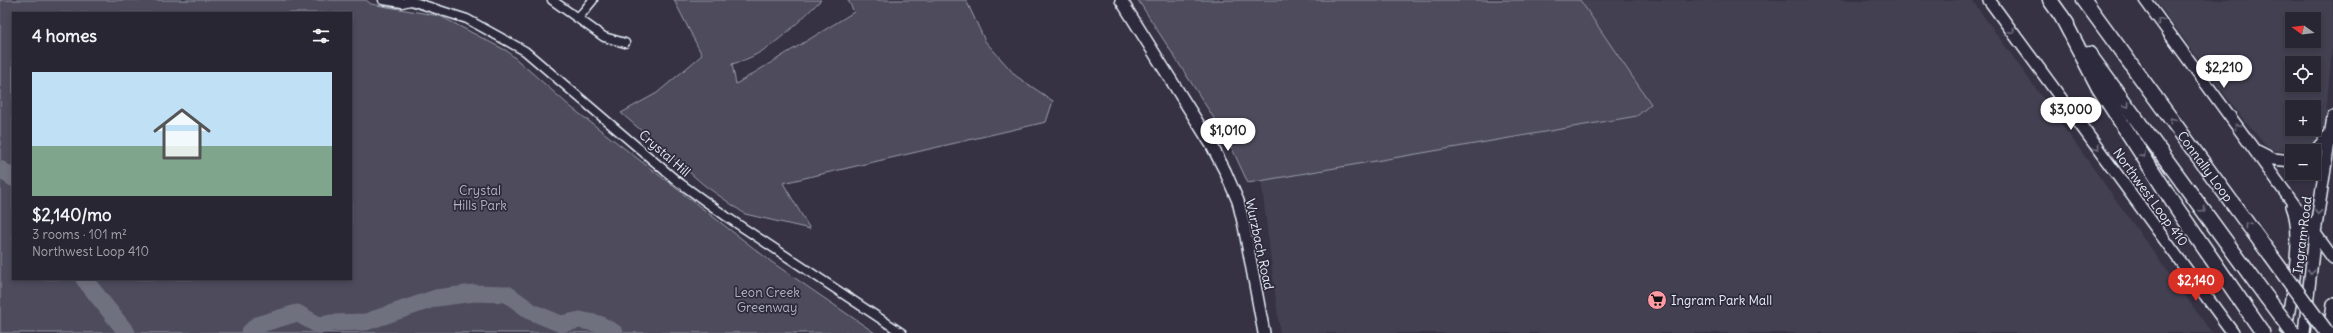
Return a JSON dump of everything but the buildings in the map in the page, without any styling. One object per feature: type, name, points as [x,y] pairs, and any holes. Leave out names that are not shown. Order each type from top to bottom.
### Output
[{"type":"highway","points":[[2050,0],[2293,333]]},
{"type":"highway","name":"Connally Loop","points":[[2084,0],[2328,333]]},
{"type":"highway","points":[[2062,17],[2099,88],[2176,207],[2261,330]]},
{"type":"main road","name":"Wurzbach Road","points":[[1121,0],[1211,144],[1238,201],[1264,333]]},
{"type":"main road","name":"Northwest Loop 410","points":[[1989,0],[2233,333]]},
{"type":"main road","points":[[2145,0],[2333,258]]},
{"type":"main road","name":"Ingram Road","points":[[2304,333],[2315,233],[2333,117]]},
{"type":"main road","points":[[2321,146],[2324,144],[2330,132]]},
{"type":"main road","points":[[2252,146],[2269,157],[2285,160]]},
{"type":"main road","points":[[2285,191],[2294,211],[2297,231],[2285,333]]},
{"type":"main road","points":[[2328,333],[2333,304]]},
{"type":"street","name":"Crystal Hill","points":[[383,0],[402,4],[409,1],[467,19],[525,51],[677,180],[723,214],[902,333]]},
{"type":"street","points":[[552,0],[604,37],[625,43]]},
{"type":"street","points":[[579,18],[593,0]]},
{"type":"shaded area","points":[[1580,0],[1972,0],[2212,333],[1280,333],[1261,180],[1637,116],[1651,104]]},
{"type":"shaded area","points":[[2155,0],[2333,0],[2333,38],[2325,124],[2321,132],[2321,100],[2285,100],[2285,136],[2319,136],[2312,144],[2285,144],[2285,151],[2273,150],[2266,146],[2244,120]]},
{"type":"green space","name":"Crystal Hills Park","points":[[0,0],[366,0],[371,4],[440,16],[507,51],[572,108],[773,263],[875,333],[0,333]]},
{"type":"green space","points":[[674,0],[821,0],[791,29],[769,46],[745,60],[732,64],[736,84],[854,12],[848,0],[966,0],[985,41],[1016,76],[1053,101],[1046,122],[783,183],[810,229],[745,214],[704,185],[621,113],[657,93],[702,55]]},
{"type":"green space","points":[[1138,0],[1580,0],[1651,104],[1637,116],[1248,183],[1228,140]]},
{"type":"waterway","points":[[0,169],[12,177]]},
{"type":"waterway","points":[[85,280],[127,333]]},
{"type":"waterway","points":[[249,333],[257,325],[297,313],[320,326],[331,323],[366,322],[436,298],[474,293],[507,294],[532,312],[561,324],[580,320],[599,324],[615,333]]},
{"type":"place","name":"Ingram Park Mall","points":[[1657,300]]},
{"type":"park label","name":"Leon Creek Greenway","points":[[767,300]]}]
